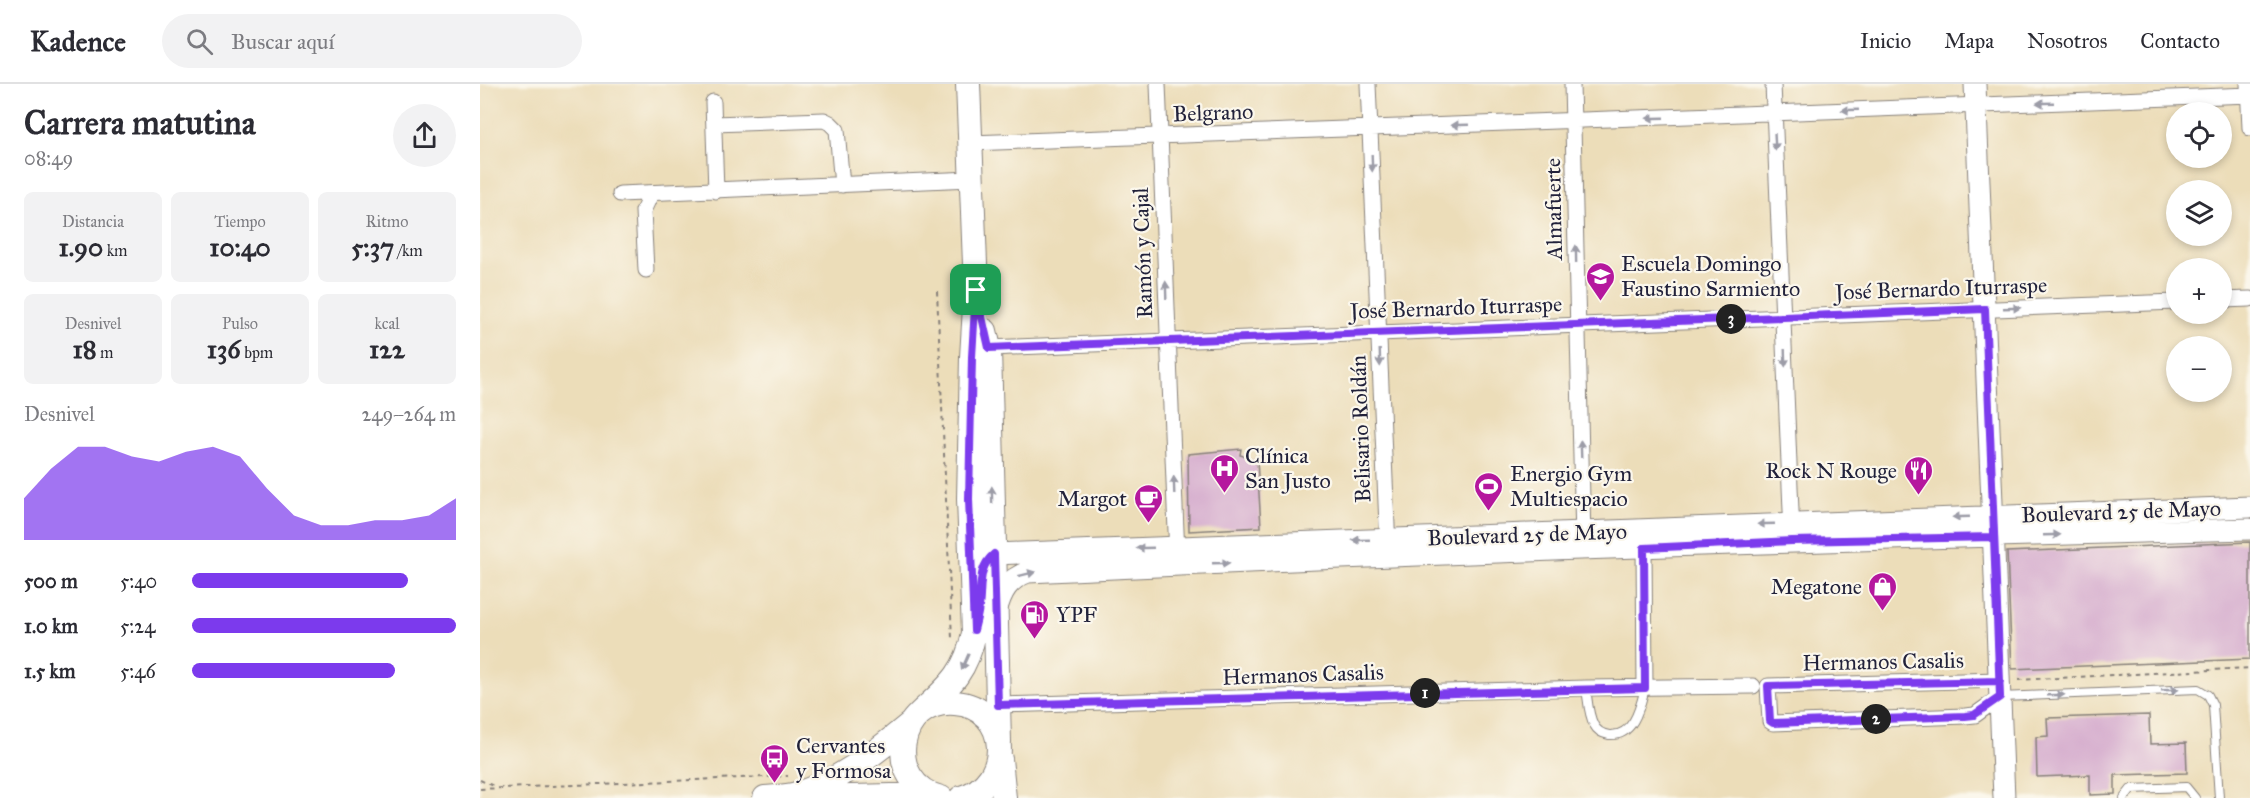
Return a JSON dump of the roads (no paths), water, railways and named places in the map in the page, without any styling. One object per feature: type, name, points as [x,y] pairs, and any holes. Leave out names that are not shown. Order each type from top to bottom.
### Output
[{"type":"main road","points":[[968,84],[976,290],[969,499],[974,630]]},
{"type":"main road","points":[[1975,84],[2004,798]]},
{"type":"main road","points":[[976,290],[989,348],[999,746],[1004,798]]},
{"type":"main road","name":"Boulevard 25 de Mayo","points":[[1583,540],[1644,548],[1792,532],[1993,515],[2250,507]]},
{"type":"main road","name":"Boulevard 25 de Mayo","points":[[994,554],[1177,556],[1792,532],[1994,537],[2250,529]]},
{"type":"main road","points":[[765,798],[854,768],[880,749],[916,717],[962,670],[971,646],[979,607],[982,570],[986,560],[994,554]]},
{"type":"main road","name":"Boulevard 25 de Mayo","points":[[995,617],[1002,590],[1018,576],[1028,572],[1177,556]]},
{"type":"main road","points":[[793,790],[812,798],[948,797],[981,789],[991,778],[997,765],[999,746],[989,721],[977,710],[963,704],[940,704],[916,717],[904,740],[904,762],[914,782],[948,797]]},
{"type":"street","name":"Ramón y Cajal","points":[[1158,84],[1177,556]]},
{"type":"street","name":"Belisario Roldán","points":[[1368,84],[1388,548]]},
{"type":"street","name":"Almafuerte","points":[[1572,84],[1583,540]]},
{"type":"street","points":[[1773,84],[1792,532]]},
{"type":"street","name":"Belgrano","points":[[970,143],[1976,105],[2249,91]]},
{"type":"street","points":[[2249,91],[2250,128]]},
{"type":"street","points":[[713,102],[716,191]]},
{"type":"street","points":[[714,124],[824,120],[837,130],[842,184]]},
{"type":"street","points":[[620,194],[972,179]]},
{"type":"street","points":[[646,270],[643,211],[651,194]]},
{"type":"street","points":[[2232,300],[2250,299]]},
{"type":"street","name":"José Bernardo Iturraspe","points":[[989,348],[2166,302]]},
{"type":"street","name":"Boulevard 25 de Mayo","points":[[2126,510],[2126,532]]},
{"type":"street","points":[[1644,548],[1645,688]]},
{"type":"street","points":[[1761,686],[1770,721],[1773,723],[1974,715],[2000,689]]},
{"type":"street","name":"Hermanos Casalis","points":[[998,705],[1586,688],[1761,686],[2000,689]]},
{"type":"lane","points":[[1586,688],[1590,715],[1595,727],[1604,734],[1617,736],[1628,730],[1642,701],[1645,688]]},
{"type":"lane","points":[[2000,689],[2198,689],[2208,695],[2213,705],[2219,798]]},
{"type":"lane","points":[[2124,798],[2131,789],[2186,787],[2195,798]]},
{"type":"place","name":"Escuela Domingo Faustino Sarmiento","points":[[1600,302]]},
{"type":"place","name":"Clínica San Justo","points":[[1224,494]]},
{"type":"place","name":"Rock N Rouge","points":[[1918,496]]},
{"type":"place","name":"Energio Gym Multiespacio","points":[[1489,512]]},
{"type":"place","name":"Margot","points":[[1148,524]]},
{"type":"place","name":"Megatone","points":[[1883,612]]},
{"type":"place","name":"YPF","points":[[1035,640]]},
{"type":"place","name":"Cervantes y Formosa","points":[[775,784]]}]
